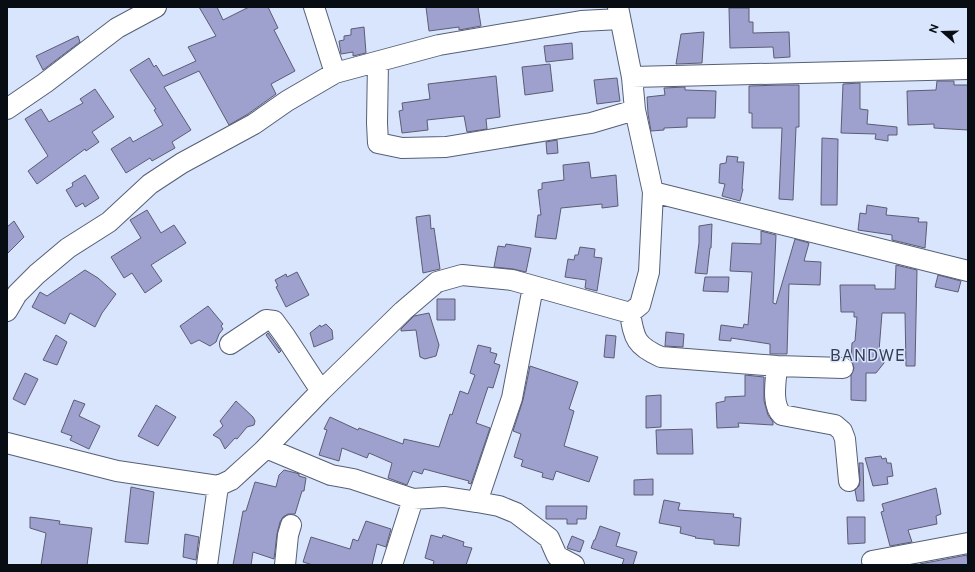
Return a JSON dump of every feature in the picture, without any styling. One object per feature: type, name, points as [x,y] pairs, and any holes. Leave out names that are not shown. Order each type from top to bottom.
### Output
[{"type":"street","points":[[7,109],[45,83],[117,28],[156,7]]},
{"type":"street","points":[[314,7],[335,73]]},
{"type":"street","points":[[7,311],[17,294],[37,274],[68,248],[109,222],[150,184],[182,163],[254,124],[287,101],[335,73],[438,45],[581,21],[620,10],[632,77],[635,110],[653,192],[649,272],[640,305],[630,314]]},
{"type":"street","points":[[378,62],[378,143],[402,148],[446,147],[469,144],[591,123],[635,110]]},
{"type":"street","points":[[632,77],[968,69]]},
{"type":"street","points":[[653,192],[968,271]]},
{"type":"street","points":[[7,443],[117,471],[218,486],[231,480],[264,450],[320,391],[403,311],[437,282],[462,275],[512,280],[630,314]]},
{"type":"street","points":[[477,502],[512,398],[533,286]]},
{"type":"street","points":[[630,314],[634,334],[640,344],[650,352],[661,357],[777,366],[842,368]]},
{"type":"street","points":[[230,344],[266,320],[274,320],[320,391]]},
{"type":"street","points":[[777,366],[775,400],[777,410],[782,415],[835,425],[842,431],[845,439],[849,481]]},
{"type":"street","points":[[264,450],[271,450],[331,476],[353,479],[413,499],[444,497],[499,506],[516,513],[549,538],[562,562]]},
{"type":"street","points":[[207,565],[218,486]]},
{"type":"street","points":[[392,565],[413,499]]},
{"type":"street","points":[[285,565],[288,535],[291,525]]},
{"type":"street","points":[[872,561],[968,543]]},
{"type":"building","points":[[199,7],[217,7],[223,20],[249,7],[268,7],[278,28],[274,30],[295,71],[271,84],[276,94],[248,114],[229,125],[199,71],[164,87],[191,130],[172,142],[175,148],[152,161],[150,158],[126,173],[111,149],[130,137],[133,142],[163,125],[154,110],[156,109],[130,70],[149,58],[154,67],[156,65],[163,76],[196,61],[188,47],[216,36]]},
{"type":"building","points":[[426,7],[478,7],[481,26],[459,30],[459,27],[429,31]]},
{"type":"building","points":[[729,8],[749,8],[749,22],[753,22],[753,33],[789,32],[790,57],[774,58],[773,47],[730,48]]},
{"type":"building","points":[[364,27],[366,53],[353,56],[353,52],[341,54],[339,41],[344,40],[344,36],[351,35],[351,29]]},
{"type":"building","points":[[704,32],[702,63],[676,64],[681,34]]},
{"type":"building","points":[[78,36],[80,42],[43,70],[36,56]]},
{"type":"building","points":[[572,43],[573,59],[546,62],[544,46]]},
{"type":"building","points":[[550,64],[553,91],[525,95],[522,67]]},
{"type":"building","points":[[496,76],[500,117],[486,119],[487,129],[467,132],[464,116],[427,120],[428,130],[402,133],[399,111],[403,110],[402,103],[430,99],[428,84]]},
{"type":"building","points":[[617,78],[620,101],[597,104],[594,80]]},
{"type":"building","points":[[937,81],[954,81],[954,85],[968,85],[968,130],[934,128],[934,124],[908,125],[907,91],[936,90]]},
{"type":"building","points":[[860,83],[860,109],[868,110],[867,124],[897,127],[897,135],[888,135],[888,141],[875,139],[876,134],[841,133],[843,84]]},
{"type":"building","points":[[799,85],[799,127],[796,127],[793,200],[779,199],[782,128],[752,128],[752,113],[749,113],[749,86]]},
{"type":"building","points":[[685,87],[685,90],[716,91],[715,118],[687,118],[687,127],[664,128],[664,130],[651,131],[647,97],[665,95],[664,88]]},
{"type":"building","points":[[95,89],[114,117],[92,132],[99,142],[86,151],[85,149],[37,184],[28,171],[48,156],[25,119],[41,109],[49,122],[83,103],[80,99]]},
{"type":"building","points":[[822,138],[838,139],[837,205],[821,205]]},
{"type":"building","points":[[557,140],[558,153],[547,154],[546,142]]},
{"type":"building","points":[[727,156],[738,157],[737,162],[744,162],[743,189],[740,201],[722,196],[725,184],[719,183],[720,164],[726,163]]},
{"type":"building","points":[[589,162],[591,178],[616,175],[618,206],[602,208],[602,204],[561,208],[556,239],[535,237],[538,215],[541,215],[538,190],[542,189],[542,183],[564,180],[563,165]]},
{"type":"building","points":[[85,175],[99,198],[85,207],[83,203],[76,207],[66,190],[73,186],[72,183]]},
{"type":"building","points":[[867,205],[887,208],[886,215],[919,218],[918,222],[927,222],[925,248],[892,240],[892,235],[858,230],[860,213],[866,214]]},
{"type":"building","points":[[147,210],[161,233],[174,225],[186,243],[151,265],[162,281],[145,293],[132,273],[124,278],[111,257],[141,238],[130,220]]},
{"type":"building","points":[[430,215],[431,229],[434,228],[440,269],[423,273],[416,217]]},
{"type":"building","points":[[14,221],[24,237],[7,254],[7,227]]},
{"type":"building","points":[[712,224],[711,248],[707,274],[695,273],[699,243],[699,226]]},
{"type":"building","points":[[761,231],[776,235],[773,303],[776,304],[795,239],[809,243],[804,261],[821,262],[820,285],[789,284],[787,354],[770,354],[770,344],[731,338],[731,341],[719,340],[721,325],[743,328],[744,324],[748,325],[752,272],[730,271],[732,243],[761,244]]},
{"type":"building","points":[[506,244],[531,248],[526,272],[494,267],[498,246],[505,247]]},
{"type":"building","points":[[580,247],[595,249],[594,257],[602,258],[597,291],[585,288],[586,280],[565,277],[568,259],[574,260],[575,255],[578,255]]},
{"type":"building","points":[[896,265],[917,270],[915,366],[906,366],[905,313],[882,313],[879,351],[885,351],[884,363],[876,373],[866,373],[866,401],[851,400],[851,375],[854,368],[851,360],[852,343],[855,341],[857,317],[854,317],[854,312],[841,312],[840,285],[875,285],[875,289],[895,289]]},
{"type":"building","points":[[85,270],[98,278],[116,294],[102,313],[95,327],[70,313],[65,324],[32,307],[40,292],[47,296]]},
{"type":"building","points":[[297,272],[309,295],[286,307],[276,287],[278,286],[275,280],[286,274],[287,277]]},
{"type":"building","points":[[938,275],[961,281],[958,292],[935,287]]},
{"type":"building","points":[[705,277],[729,277],[728,292],[703,291]]},
{"type":"building","points":[[437,299],[455,299],[455,320],[437,320]]},
{"type":"building","points":[[208,306],[223,324],[221,326],[223,329],[216,342],[210,346],[199,340],[191,344],[180,326]]},
{"type":"building","points":[[429,313],[439,345],[436,356],[425,359],[420,357],[416,330],[401,331],[401,329],[414,316]]},
{"type":"building","points":[[326,324],[332,330],[333,339],[314,347],[310,333],[320,325],[321,327]]},
{"type":"building","points":[[666,332],[684,334],[683,347],[665,346]]},
{"type":"building","points":[[268,333],[281,351],[279,353],[266,335]]},
{"type":"building","points":[[56,335],[67,342],[57,365],[43,360]]},
{"type":"building","points":[[606,335],[616,336],[614,358],[604,357]]},
{"type":"building","points":[[478,345],[491,348],[490,352],[497,354],[494,363],[500,365],[493,388],[488,387],[476,423],[490,428],[471,484],[468,483],[469,481],[424,469],[422,474],[413,471],[407,485],[388,478],[392,463],[369,453],[367,458],[342,448],[339,461],[319,455],[327,430],[324,429],[330,417],[358,430],[359,428],[403,444],[404,439],[439,447],[450,414],[452,415],[460,391],[468,394],[475,375],[470,373]]},
{"type":"building","points":[[530,366],[578,382],[569,409],[574,411],[564,446],[598,457],[589,482],[556,471],[553,480],[542,477],[543,473],[521,466],[523,460],[514,457],[521,434],[513,431],[523,400]]},
{"type":"building","points":[[25,373],[38,379],[25,405],[13,399]]},
{"type":"building","points":[[745,375],[764,377],[764,401],[773,425],[738,423],[739,427],[717,428],[716,403],[725,401],[725,397],[745,396]]},
{"type":"building","points":[[661,395],[661,427],[646,428],[646,396]]},
{"type":"building","points":[[74,400],[85,404],[79,416],[100,426],[89,449],[70,440],[72,436],[61,432]]},
{"type":"building","points":[[236,401],[253,417],[255,421],[254,425],[247,427],[237,439],[235,438],[225,449],[220,439],[213,435],[223,426],[220,421]]},
{"type":"building","points":[[156,405],[176,417],[158,446],[138,436]]},
{"type":"building","points":[[692,429],[693,454],[657,454],[656,430]]},
{"type":"building","points":[[881,456],[882,459],[886,458],[887,463],[891,463],[893,476],[887,477],[888,484],[873,486],[865,458]]},
{"type":"building","points":[[859,463],[863,463],[864,501],[857,501],[855,490],[859,486],[860,480]]},
{"type":"building","points":[[284,470],[299,474],[299,476],[306,478],[304,491],[302,491],[295,514],[288,514],[283,517],[280,522],[274,559],[253,552],[251,565],[233,565],[243,511],[246,511],[255,482],[276,487],[279,475]]},
{"type":"building","points":[[653,479],[653,495],[634,495],[634,480]]},
{"type":"building","points":[[131,487],[154,492],[148,544],[125,542]]},
{"type":"building","points":[[936,488],[941,514],[936,516],[937,524],[908,530],[912,542],[890,546],[881,512],[884,511],[882,504]]},
{"type":"building","points":[[664,500],[680,503],[678,510],[734,514],[733,517],[741,518],[739,546],[714,544],[714,540],[695,538],[696,537],[680,533],[681,527],[659,523]]},
{"type":"building","points":[[546,506],[587,506],[586,519],[577,519],[577,524],[567,524],[567,519],[546,519]]},
{"type":"building","points":[[30,517],[60,521],[59,524],[92,528],[87,565],[41,565],[46,533],[30,528]]},
{"type":"building","points":[[847,517],[865,517],[865,543],[848,544]]},
{"type":"building","points":[[366,521],[391,529],[386,547],[377,544],[372,565],[313,565],[303,562],[311,537],[350,549],[353,539],[358,541]]},
{"type":"building","points":[[600,526],[620,533],[616,546],[637,552],[633,565],[622,565],[624,559],[591,548]]},
{"type":"building","points":[[185,534],[199,537],[196,560],[183,557]]},
{"type":"building","points":[[431,535],[442,538],[443,535],[464,542],[463,546],[472,548],[466,565],[433,565],[434,561],[425,558]]},
{"type":"building","points":[[572,536],[584,541],[580,552],[567,548]]},
{"type":"building","points":[[967,555],[968,565],[920,564]]},
{"type":"district","name":"BANDWE","points":[[868,355]]}]
